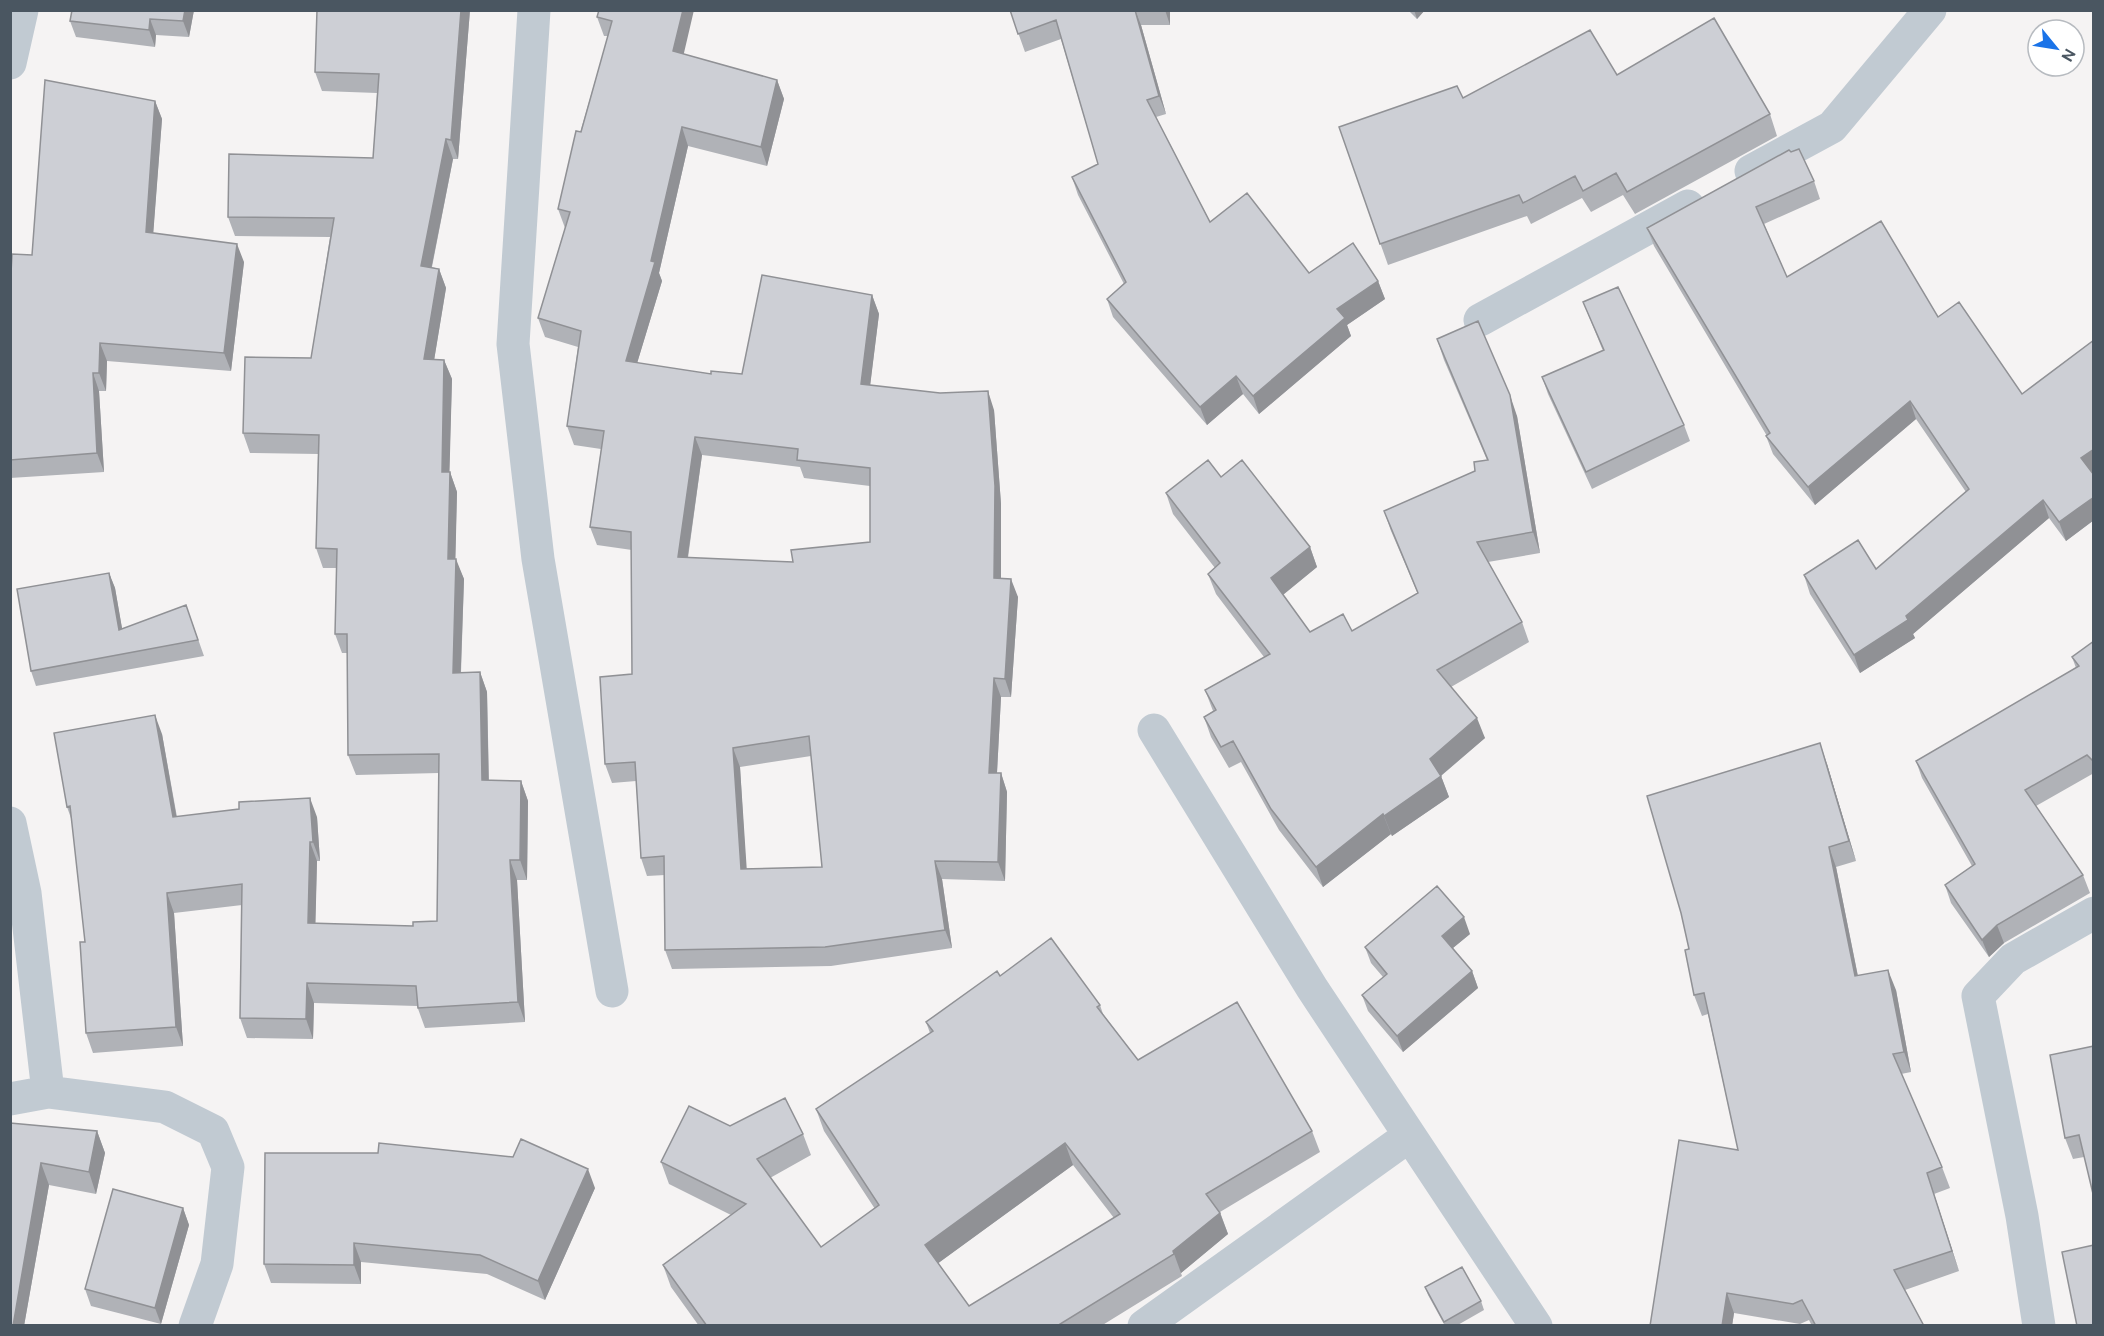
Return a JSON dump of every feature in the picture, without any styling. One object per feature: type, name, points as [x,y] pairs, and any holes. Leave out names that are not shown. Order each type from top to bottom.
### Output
[{"type":"street","points":[[10,63],[22,10]]},
{"type":"street","points":[[534,10],[513,344],[538,559],[612,991]]},
{"type":"street","points":[[1480,320],[1832,127],[1930,10]]},
{"type":"street","points":[[1154,730],[1312,988],[1536,1326]]},
{"type":"street","points":[[10,823],[25,893],[48,1092]]},
{"type":"street","points":[[2039,1326],[2022,1216],[1978,996],[2013,959],[2094,913]]},
{"type":"street","points":[[10,1099],[48,1092],[165,1107],[213,1131],[228,1167],[217,1264],[195,1326]]},
{"type":"street","points":[[1144,1326],[1409,1136]]},
{"type":"building","points":[[72,10],[185,10],[183,21],[150,19],[149,30],[70,21]]},
{"type":"building","points":[[317,10],[461,10],[451,140],[446,139],[421,266],[439,269],[424,359],[444,360],[442,472],[450,472],[448,559],[456,559],[453,673],[480,672],[482,780],[521,781],[520,860],[510,860],[518,1002],[418,1008],[416,986],[307,983],[306,1019],[240,1018],[242,884],[167,893],[176,1027],[86,1033],[80,942],[85,942],[70,806],[67,807],[54,733],[155,715],[173,817],[239,809],[239,802],[310,798],[313,842],[310,842],[308,923],[413,926],[413,922],[437,921],[439,754],[348,755],[347,634],[335,634],[337,549],[316,548],[319,435],[243,433],[245,357],[311,358],[334,218],[228,217],[229,154],[373,158],[379,74],[315,72]]},
{"type":"building","points":[[599,10],[683,10],[673,51],[777,80],[761,147],[682,127],[651,261],[655,262],[626,361],[711,374],[711,371],[742,374],[762,275],[872,295],[861,384],[940,393],[988,391],[995,486],[994,578],[1011,579],[1005,679],[994,678],[989,773],[1001,773],[998,862],[935,861],[945,930],[825,947],[665,950],[664,856],[641,858],[635,762],[605,764],[600,677],[632,674],[631,532],[590,527],[604,431],[567,426],[581,331],[538,318],[570,212],[558,209],[576,131],[581,132],[612,21],[597,17]],"holes":[[[695,437],[798,449],[797,460],[870,468],[870,542],[791,550],[793,562],[678,557]],[[809,736],[822,867],[741,869],[733,748]]]},
{"type":"building","points":[[1010,10],[1135,10],[1159,96],[1147,100],[1210,222],[1247,193],[1309,273],[1353,243],[1378,281],[1337,309],[1345,318],[1253,396],[1236,376],[1200,407],[1107,299],[1126,282],[1072,177],[1098,164],[1056,20],[1018,34]]},
{"type":"building","points":[[1714,18],[1770,114],[1627,192],[1616,173],[1583,191],[1575,176],[1523,203],[1519,195],[1380,244],[1339,127],[1457,86],[1463,98],[1590,30],[1617,75]]},
{"type":"building","points":[[45,80],[155,101],[146,232],[237,244],[224,353],[100,343],[99,373],[93,373],[97,453],[10,460],[12,254],[32,255]]},
{"type":"building","points":[[1799,149],[1814,181],[1756,207],[1787,277],[1881,221],[1938,317],[1959,302],[2022,394],[2094,340],[2094,449],[2081,458],[2094,475],[2094,497],[2059,522],[2043,500],[1906,616],[1908,620],[1854,655],[1804,575],[1858,540],[1876,569],[1969,489],[1910,401],[1808,487],[1766,436],[1770,433],[1647,228],[1789,150],[1791,152]]},
{"type":"building","points":[[1618,287],[1684,425],[1586,472],[1542,377],[1604,350],[1583,302]]},
{"type":"building","points":[[1478,321],[1510,395],[1533,532],[1477,542],[1522,622],[1437,670],[1477,718],[1430,759],[1441,776],[1384,816],[1383,814],[1316,867],[1271,809],[1233,741],[1221,747],[1204,717],[1216,710],[1205,690],[1270,654],[1208,574],[1220,563],[1166,493],[1208,460],[1221,477],[1242,460],[1310,547],[1271,578],[1310,632],[1343,614],[1352,631],[1418,593],[1384,511],[1475,471],[1474,462],[1488,460],[1437,339]]},
{"type":"building","points":[[109,573],[119,630],[186,605],[198,640],[31,671],[17,589]]},
{"type":"building","points":[[2094,641],[2094,762],[2087,755],[2025,790],[2083,875],[1997,925],[1982,940],[1945,885],[1975,864],[1916,761],[2079,666],[2072,657]]},
{"type":"building","points":[[1820,743],[1849,841],[1829,847],[1855,976],[1888,970],[1904,1052],[1893,1054],[1942,1167],[1927,1173],[1952,1251],[1894,1270],[1924,1326],[1816,1326],[1802,1300],[1793,1304],[1727,1293],[1722,1326],[1650,1326],[1679,1140],[1738,1150],[1704,993],[1694,995],[1685,950],[1689,949],[1681,913],[1647,796]]},
{"type":"building","points":[[1437,886],[1464,917],[1442,936],[1472,971],[1397,1036],[1362,995],[1387,974],[1365,947]]},
{"type":"building","points":[[1051,938],[1100,1005],[1097,1007],[1138,1060],[1237,1002],[1312,1131],[1206,1194],[1220,1213],[1173,1251],[1174,1254],[1057,1326],[707,1326],[663,1265],[746,1204],[661,1162],[689,1106],[730,1126],[785,1098],[803,1134],[757,1159],[821,1247],[879,1205],[816,1109],[933,1031],[926,1022],[997,971],[1000,976]],"holes":[[[1065,1143],[1120,1214],[969,1306],[925,1245]]]},
{"type":"building","points":[[2094,1046],[2094,1198],[2079,1135],[2065,1138],[2050,1055]]},
{"type":"building","points":[[10,1123],[97,1131],[89,1172],[41,1163],[13,1326],[10,1326]]},
{"type":"building","points":[[521,1139],[588,1169],[538,1281],[480,1255],[354,1243],[354,1265],[264,1264],[265,1153],[378,1153],[379,1143],[513,1157]]},
{"type":"building","points":[[113,1189],[183,1208],[155,1308],[85,1289]]},
{"type":"building","points":[[2094,1245],[2094,1326],[2077,1326],[2062,1252]]},
{"type":"building","points":[[1462,1267],[1481,1301],[1444,1322],[1425,1287]]}]
